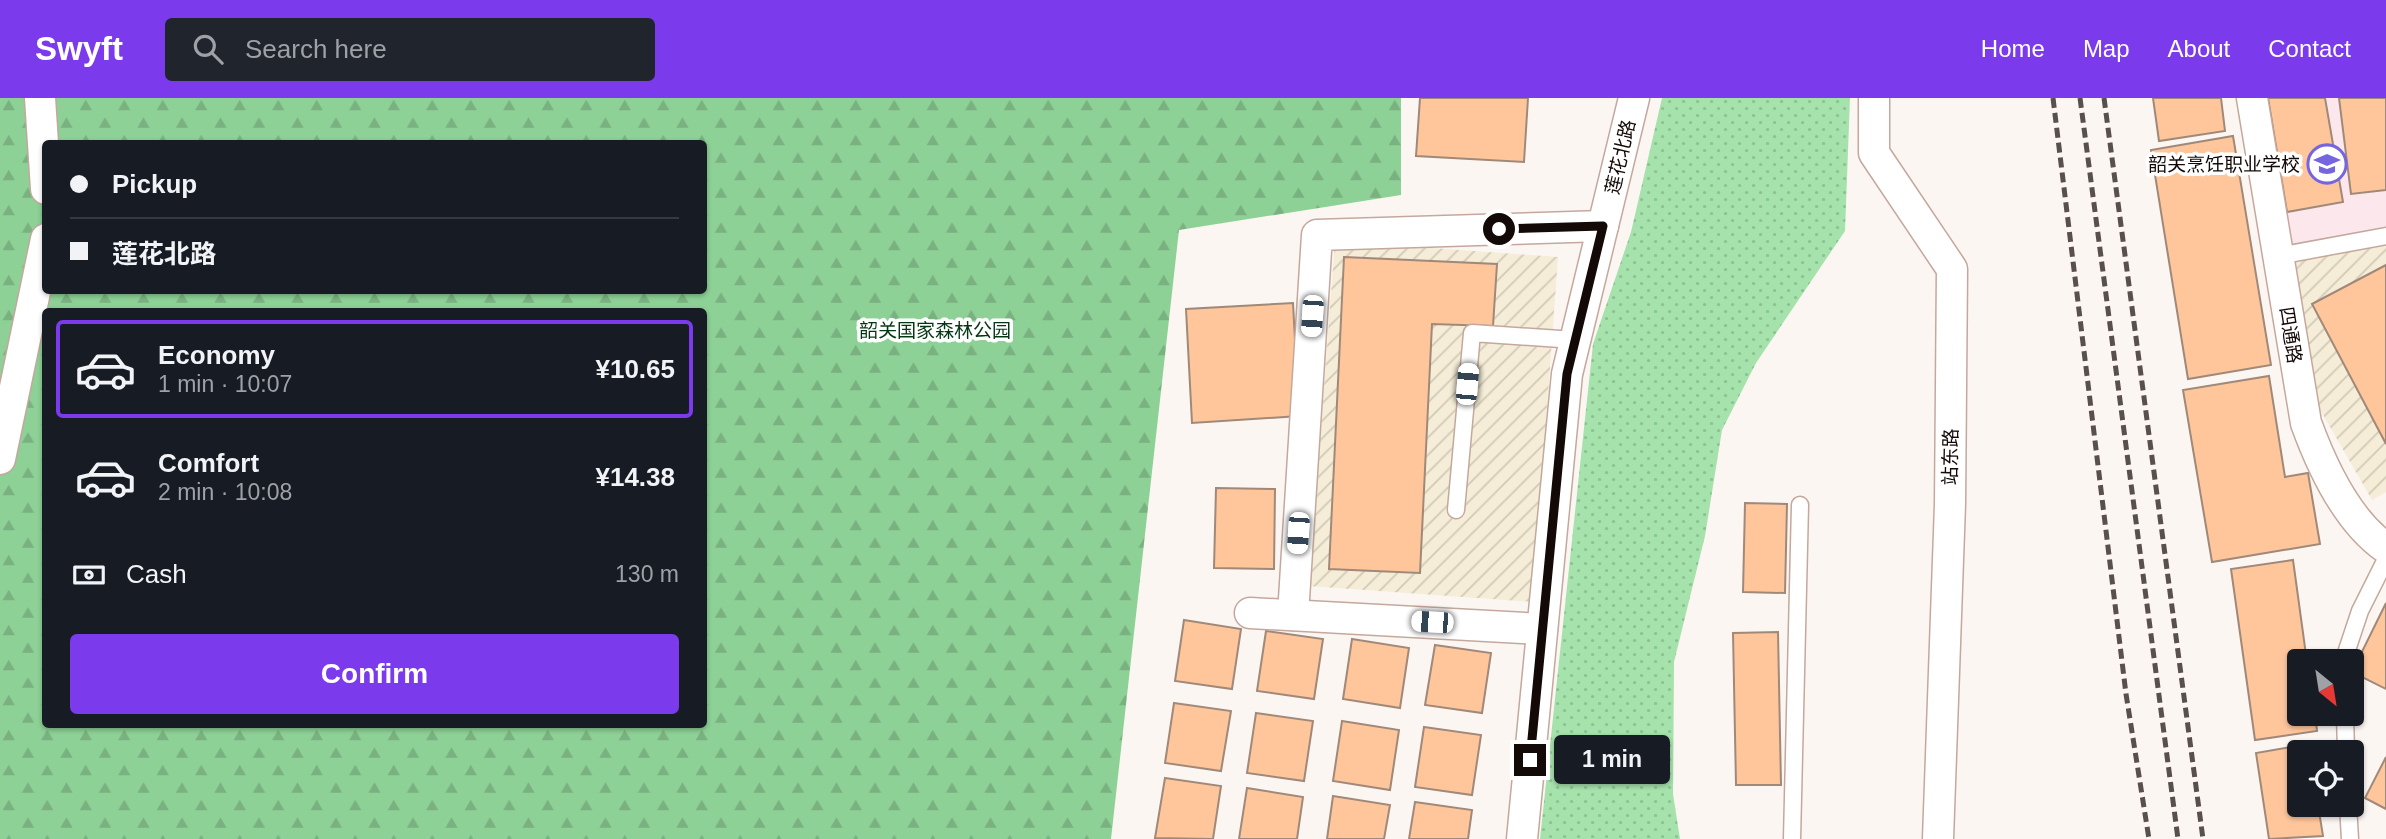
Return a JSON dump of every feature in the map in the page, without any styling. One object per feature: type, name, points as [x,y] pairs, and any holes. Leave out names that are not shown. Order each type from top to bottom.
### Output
[{"type":"street","points":[[40,98],[43,140]]},
{"type":"street","name":"莲花北路","points":[[1522,839],[1567,374],[1634,98]]},
{"type":"street","name":"站东路","points":[[1874,98],[1874,153],[1952,269],[1950,504],[1938,839]]},
{"type":"street","name":"四通路","points":[[2252,98],[2306,423],[2314,446],[2367,534],[2386,548]]},
{"type":"street","points":[[1293,615],[1317,235],[1603,226]]},
{"type":"street","points":[[0,459],[42,258]]},
{"type":"street","points":[[1250,612],[1542,629]]},
{"type":"lane","points":[[2278,256],[2386,236]]},
{"type":"lane","points":[[1456,510],[1472,333],[1575,340]]},
{"type":"lane","points":[[1792,839],[1800,505]]},
{"type":"lane","points":[[2347,649],[2360,611],[2386,559]]},
{"type":"lane","points":[[2349,817],[2350,839]]},
{"type":"shaded area","name":"韶关烹饪职业学校","points":[[2257,98],[2386,98],[2386,231],[2283,251]]},
{"type":"shaded area","points":[[1335,241],[1558,257],[1533,602],[1309,586]]},
{"type":"shaded area","points":[[2386,244],[2386,492],[2372,500],[2318,406],[2286,263]]},
{"type":"green space","name":"韶关国家森林公园","points":[[0,98],[1401,98],[1401,195],[1179,230],[1111,839],[0,839]]},
{"type":"green space","points":[[1662,98],[1850,98],[1845,231],[1756,363],[1722,430],[1705,536],[1674,662],[1673,794],[1680,839],[1540,839],[1593,344],[1631,232]]},
{"type":"building","points":[[1420,98],[1528,98],[1524,162],[1416,156]]},
{"type":"building","points":[[2153,98],[2221,98],[2225,131],[2159,141]]},
{"type":"building","points":[[2268,98],[2325,98],[2343,202],[2287,212]]},
{"type":"building","points":[[2339,98],[2386,98],[2386,190],[2351,194]]},
{"type":"building","points":[[2233,136],[2271,365],[2188,379],[2151,150]]},
{"type":"building","points":[[1344,257],[1497,264],[1493,326],[1432,324],[1420,573],[1329,569]]},
{"type":"building","points":[[2386,265],[2386,444],[2312,304]]},
{"type":"building","points":[[1293,303],[1299,416],[1192,423],[1186,309]]},
{"type":"building","points":[[2269,376],[2285,477],[2308,473],[2320,544],[2212,562],[2183,390]]},
{"type":"building","points":[[1216,488],[1275,489],[1274,569],[1214,568]]},
{"type":"building","points":[[1745,503],[1787,504],[1785,593],[1743,592]]},
{"type":"building","points":[[2293,560],[2305,649],[2287,649],[2287,726],[2316,726],[2317,731],[2255,740],[2231,569]]},
{"type":"building","points":[[2386,603],[2386,689],[2364,678],[2363,649]]},
{"type":"building","points":[[1184,620],[1241,629],[1232,689],[1175,681]]},
{"type":"building","points":[[1266,631],[1323,639],[1314,699],[1257,691]]},
{"type":"building","points":[[1778,632],[1781,785],[1736,785],[1733,633]]},
{"type":"building","points":[[1352,639],[1409,648],[1400,708],[1343,699]]},
{"type":"building","points":[[1435,645],[1491,653],[1482,713],[1425,705]]},
{"type":"building","points":[[1174,703],[1231,711],[1221,771],[1165,763]]},
{"type":"building","points":[[1256,713],[1313,721],[1304,781],[1247,773]]},
{"type":"building","points":[[1342,721],[1399,730],[1390,790],[1333,781]]},
{"type":"building","points":[[1424,727],[1481,735],[1472,795],[1415,787]]},
{"type":"building","points":[[2287,748],[2287,817],[2320,817],[2323,836],[2269,839],[2256,753]]},
{"type":"building","points":[[2386,757],[2386,809],[2365,798]]},
{"type":"building","points":[[1165,778],[1221,786],[1213,839],[1155,838]]},
{"type":"building","points":[[1247,788],[1303,797],[1297,839],[1239,839]]},
{"type":"building","points":[[1333,796],[1390,805],[1384,839],[1327,839]]},
{"type":"building","points":[[1415,802],[1472,810],[1468,839],[1409,839]]},
{"type":"railway","points":[[2053,98],[2126,694],[2149,839]]},
{"type":"railway","points":[[2080,98],[2178,839]]},
{"type":"railway","points":[[2104,98],[2203,839]]},
{"type":"place","name":"韶关烹饪职业学校","points":[[2327,164]]},
{"type":"route","points":[[1499,229],[1603,226],[1567,374],[1530,760]]}]
